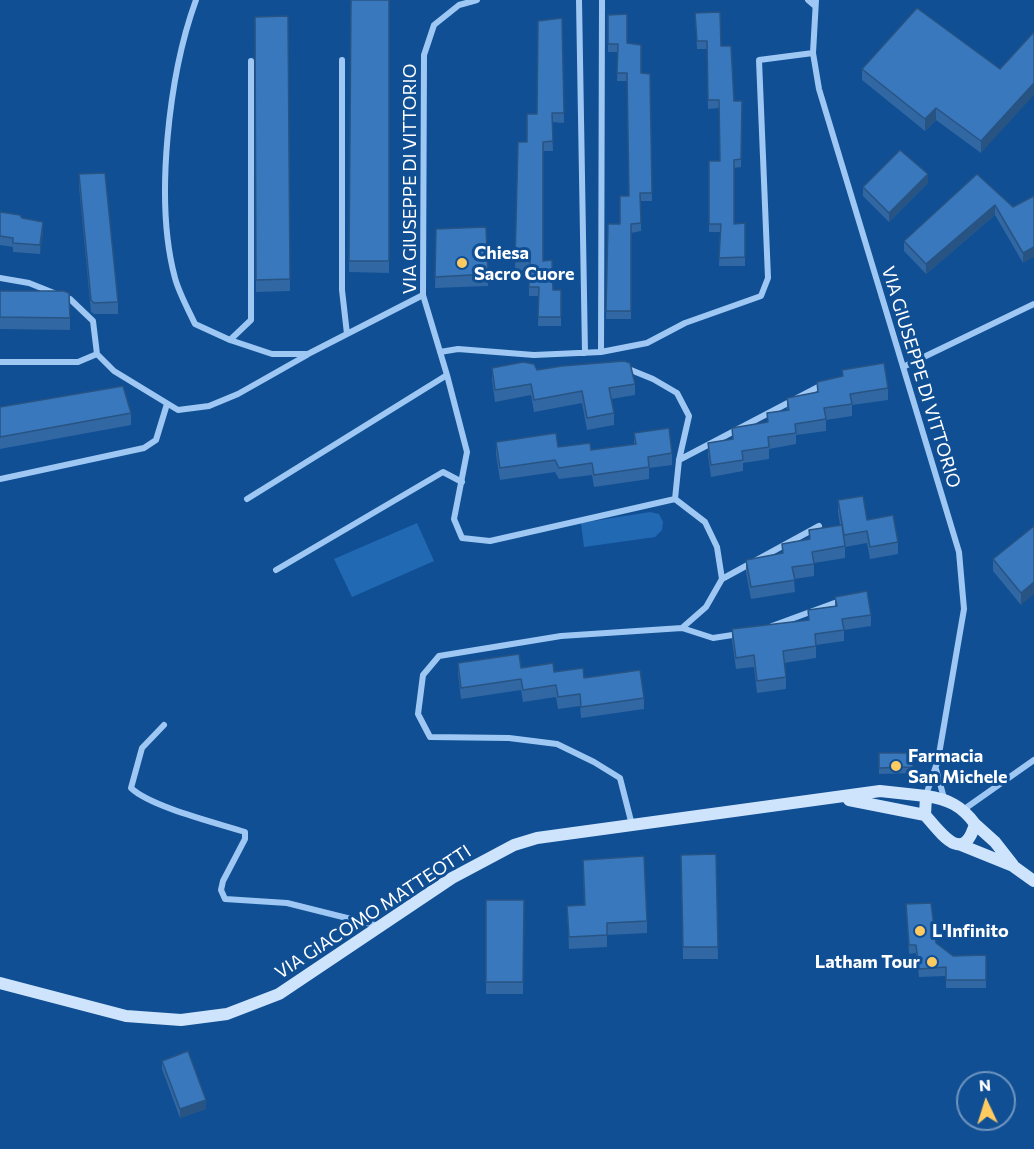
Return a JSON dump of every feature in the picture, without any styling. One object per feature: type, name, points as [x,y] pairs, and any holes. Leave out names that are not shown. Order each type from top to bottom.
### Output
[{"type":"street","points":[[196,0],[188,23],[171,104],[166,171],[166,233],[175,279],[195,324],[230,340],[272,354],[308,354]]},
{"type":"street","name":"VIA GIUSEPPE DI VITTORIO","points":[[477,0],[459,4],[435,25],[424,55],[423,295],[467,452],[454,519],[462,538],[490,541],[675,499]]},
{"type":"street","points":[[579,0],[585,353]]},
{"type":"street","points":[[602,0],[602,352]]},
{"type":"street","name":"VIA GIUSEPPE DI VITTORIO","points":[[808,0],[816,3],[813,53],[819,89],[959,552],[964,609],[936,769],[926,796]]},
{"type":"street","points":[[440,352],[458,349],[534,355],[602,352],[647,343],[685,323],[761,296],[768,278],[759,60],[813,53]]},
{"type":"street","points":[[342,60],[342,290],[347,334]]},
{"type":"street","points":[[230,340],[251,320],[251,61]]},
{"type":"street","points":[[0,278],[29,283],[70,299],[93,321],[98,354],[114,371],[178,410],[209,406],[238,394],[308,354],[423,295]]},
{"type":"street","points":[[903,367],[1034,304]]},
{"type":"street","points":[[0,362],[78,362],[98,354]]},
{"type":"street","points":[[616,368],[625,367],[677,393],[689,416],[679,460],[675,499],[705,522],[717,547],[722,579]]},
{"type":"street","points":[[247,499],[447,375]]},
{"type":"street","points":[[679,460],[830,381]]},
{"type":"street","points":[[0,479],[144,448],[156,440],[167,404]]},
{"type":"street","points":[[276,570],[442,472],[462,482]]},
{"type":"street","points":[[682,628],[706,607],[722,579],[819,526]]},
{"type":"street","points":[[769,628],[840,601]]},
{"type":"street","points":[[632,825],[620,778],[557,744],[509,738],[430,737],[418,714],[423,675],[439,656],[561,636],[682,628],[713,638],[747,633]]},
{"type":"street","points":[[164,725],[142,748],[131,788],[138,795],[188,815],[245,832],[245,839],[223,881],[221,890],[225,899],[287,903],[380,926]]},
{"type":"street","points":[[963,810],[1034,760]]},
{"type":"street","name":"VIA GIUSEPPE DI VITTORIO","points":[[936,769],[944,798]]},
{"type":"street","name":"VIA GIACOMO MATTEOTTI","points":[[0,982],[126,1016],[181,1020],[226,1014],[279,994],[452,878],[514,845],[537,838],[880,791],[944,798],[963,810],[995,842],[1013,866]]},
{"type":"street","points":[[925,815],[926,796]]},
{"type":"street","name":"VIA GIACOMO MATTEOTTI","points":[[839,798],[925,815],[948,842],[1013,866],[1034,881]]},
{"type":"street","points":[[961,845],[972,836],[975,824]]},
{"type":"shaded area","points":[[650,512],[659,514],[663,522],[662,530],[655,537],[584,547],[581,523]]},
{"type":"shaded area","points":[[417,523],[434,561],[352,597],[334,559]]},
{"type":"building","points":[[351,0],[389,0],[389,261],[349,261]]},
{"type":"building","points":[[917,8],[1000,69],[1034,32],[1034,83],[981,141],[936,108],[925,119],[862,69]]},
{"type":"building","points":[[720,12],[721,46],[731,46],[734,101],[742,101],[741,159],[734,160],[734,224],[745,223],[745,257],[719,258],[721,224],[709,224],[709,161],[720,161],[719,100],[708,100],[707,41],[697,41],[695,13]]},
{"type":"building","points":[[627,14],[627,43],[641,45],[641,73],[650,74],[652,193],[640,193],[641,223],[631,224],[631,311],[606,311],[608,224],[620,224],[620,196],[629,196],[627,73],[617,73],[618,44],[608,44],[608,15]]},
{"type":"building","points":[[288,16],[290,279],[256,280],[255,17]]},
{"type":"building","points":[[562,18],[564,113],[552,113],[553,141],[543,142],[543,261],[552,260],[553,290],[561,290],[561,317],[538,317],[539,287],[529,287],[530,261],[515,262],[518,142],[527,142],[527,114],[537,114],[538,21]]},
{"type":"building","points":[[900,150],[928,174],[889,213],[863,187]]},
{"type":"building","points":[[105,173],[118,302],[94,303],[91,300],[79,174]]},
{"type":"building","points":[[977,174],[1013,207],[1034,196],[1034,247],[1023,253],[995,205],[926,264],[904,241]]},
{"type":"building","points":[[0,212],[43,222],[40,245],[13,243],[13,238],[0,236]]},
{"type":"building","name":"Chiesa Sacro Cuore","points":[[486,227],[488,274],[435,277],[436,229]]},
{"type":"building","points":[[0,291],[64,291],[69,293],[70,318],[0,317]]},
{"type":"building","points":[[624,361],[630,363],[635,384],[609,388],[614,413],[587,418],[582,391],[534,400],[531,384],[495,390],[492,368],[523,362],[534,364],[537,370]]},
{"type":"building","points":[[884,363],[888,388],[850,394],[852,404],[824,408],[826,419],[795,424],[796,433],[768,437],[769,447],[742,451],[743,460],[711,465],[708,443],[733,439],[732,428],[768,422],[767,413],[789,410],[787,398],[818,392],[817,382],[843,376],[842,370]]},
{"type":"building","points":[[123,386],[131,413],[0,437],[0,407]]},
{"type":"building","points":[[669,428],[672,453],[648,457],[649,467],[594,475],[592,463],[559,468],[555,460],[500,468],[496,442],[556,433],[558,447],[590,443],[591,450],[636,444],[634,433]]},
{"type":"building","points":[[863,496],[867,520],[893,515],[898,542],[870,547],[867,531],[844,535],[838,500]]},
{"type":"building","points":[[842,525],[845,546],[812,552],[814,564],[792,567],[795,580],[751,587],[746,560],[783,553],[782,544],[810,539],[809,530]]},
{"type":"building","points":[[1034,526],[1034,582],[1021,593],[993,559]]},
{"type":"building","points":[[867,591],[871,615],[842,619],[844,630],[815,634],[816,646],[783,651],[786,677],[757,681],[754,655],[736,658],[732,629],[809,620],[808,610],[837,606],[835,597]]},
{"type":"building","points":[[519,654],[521,668],[553,663],[554,672],[583,668],[584,678],[640,670],[644,698],[581,707],[580,694],[558,697],[556,685],[523,690],[521,679],[461,688],[458,663]]},
{"type":"building","points":[[879,753],[912,753],[913,767],[879,768]]},
{"type":"building","points":[[716,854],[718,947],[683,947],[681,855]]},
{"type":"building","points":[[644,856],[647,921],[607,923],[607,935],[569,937],[567,906],[585,905],[583,860]]},
{"type":"building","points":[[486,900],[524,900],[523,982],[486,982]]},
{"type":"building","points":[[931,903],[936,943],[953,956],[986,955],[986,980],[946,980],[946,967],[919,969],[916,945],[909,945],[906,904]]},
{"type":"building","points":[[188,1051],[206,1100],[180,1109],[162,1061]]},
{"type":"place","name":"Chiesa Sacro Cuore","points":[[462,263]]},
{"type":"place","name":"Farmacia San Michele","points":[[896,766]]},
{"type":"place","name":"L'Infinito","points":[[920,931]]},
{"type":"place","name":"Latham Tour","points":[[932,962]]}]
